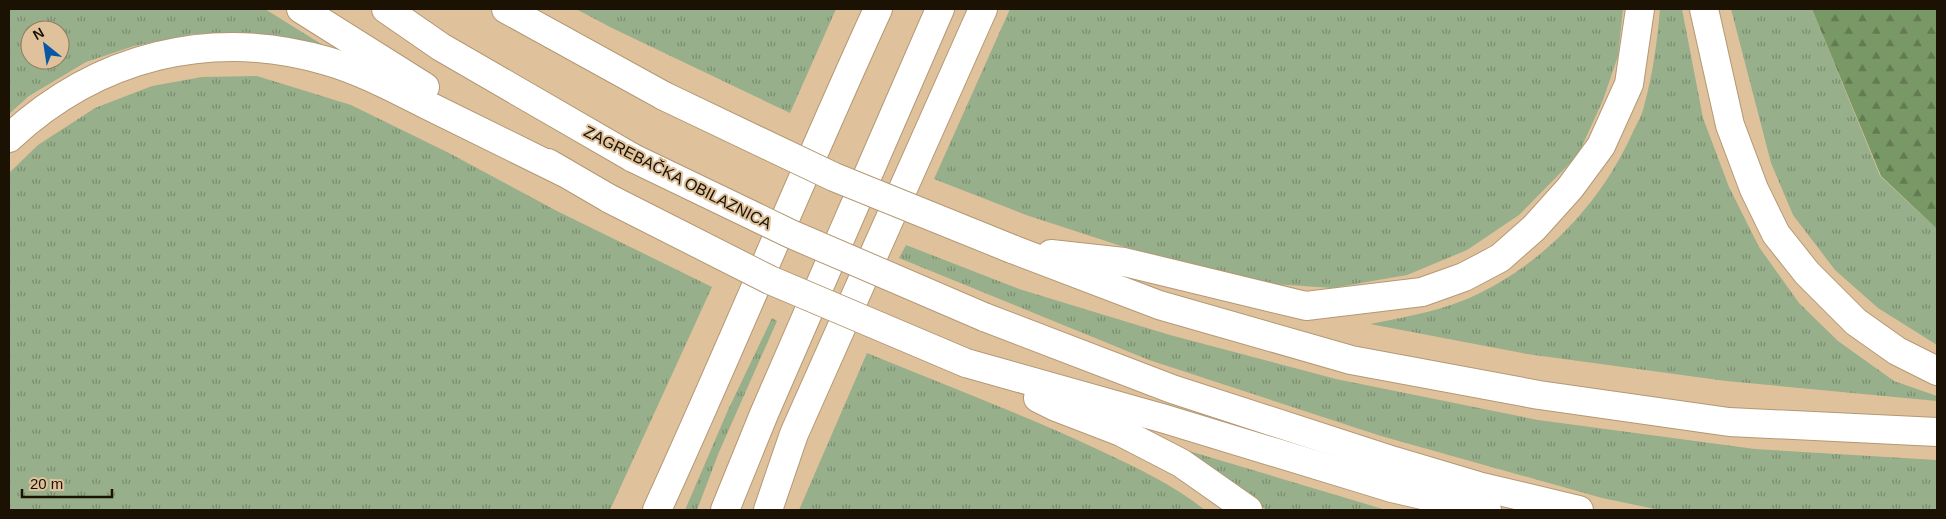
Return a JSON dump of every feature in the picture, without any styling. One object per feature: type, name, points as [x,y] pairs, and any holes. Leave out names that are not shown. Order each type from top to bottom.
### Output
[{"type":"highway","points":[[301,9],[563,172],[610,199],[770,280],[973,366],[1056,407],[1121,432],[1180,463],[1248,510]]},
{"type":"highway","name":"ZAGREBAČKA OBILAZNICA","points":[[386,9],[441,47],[633,158],[791,234],[984,318],[1181,392],[1469,483],[1579,510]]},
{"type":"highway","points":[[506,9],[664,96],[834,177],[1159,306],[1351,360],[1539,395],[1729,422],[1937,432]]},
{"type":"highway","points":[[657,510],[707,400],[834,104],[878,9]]},
{"type":"highway","points":[[725,510],[764,414],[940,9]]},
{"type":"highway","points":[[768,510],[794,434],[983,9]]},
{"type":"highway","points":[[1012,249],[1124,262],[1306,306],[1422,292],[1464,277],[1500,258],[1534,228],[1570,188],[1601,146],[1628,84],[1640,9]]},
{"type":"highway","points":[[1704,9],[1730,125],[1754,189],[1776,234],[1807,274],[1856,322],[1897,351],[1937,371]]},
{"type":"highway","points":[[9,138],[25,123],[60,97],[100,75],[149,57],[184,49],[251,48],[278,50],[328,61],[368,77],[563,172]]},
{"type":"highway","points":[[973,366],[1165,419],[1392,488],[1488,510]]},
{"type":"green space","points":[[9,9],[265,9],[326,47],[244,33],[194,34],[134,46],[86,62],[29,96],[9,114]]},
{"type":"green space","points":[[576,9],[836,9],[790,113]]},
{"type":"green space","points":[[1010,9],[1623,9],[1618,56],[1603,100],[1578,155],[1519,215],[1467,250],[1407,275],[1332,288],[1257,283],[1118,245],[1026,215],[934,179]]},
{"type":"green space","points":[[1660,9],[1682,9],[1703,118],[1729,187],[1759,247],[1799,303],[1838,341],[1894,381],[1937,396],[1937,401],[1726,381],[1527,354],[1370,324],[1412,316],[1454,304],[1480,293],[1528,264],[1570,227],[1605,183],[1643,110],[1652,70]]},
{"type":"green space","points":[[1731,9],[1812,9],[1880,176],[1937,229],[1937,345],[1878,308],[1835,270],[1793,215],[1771,163]]},
{"type":"green space","points":[[1812,9],[1937,9],[1937,229],[1881,176]]},
{"type":"green space","points":[[257,76],[351,105],[449,153],[557,211],[712,287],[610,510],[9,510],[9,173],[38,145],[95,108],[152,86],[202,77]]},
{"type":"green space","points":[[906,245],[1019,289],[1170,335],[1336,379],[1538,420],[1755,449],[1937,460],[1937,510],[1660,510],[1602,498],[1381,436],[1149,360],[899,258]]},
{"type":"green space","points":[[772,318],[777,321],[719,452],[697,510],[685,510],[728,410]]},
{"type":"green space","points":[[867,353],[1099,450],[1167,485],[1205,510],[799,510]]},
{"type":"green space","points":[[1189,451],[1386,510],[1266,510],[1257,501]]}]
